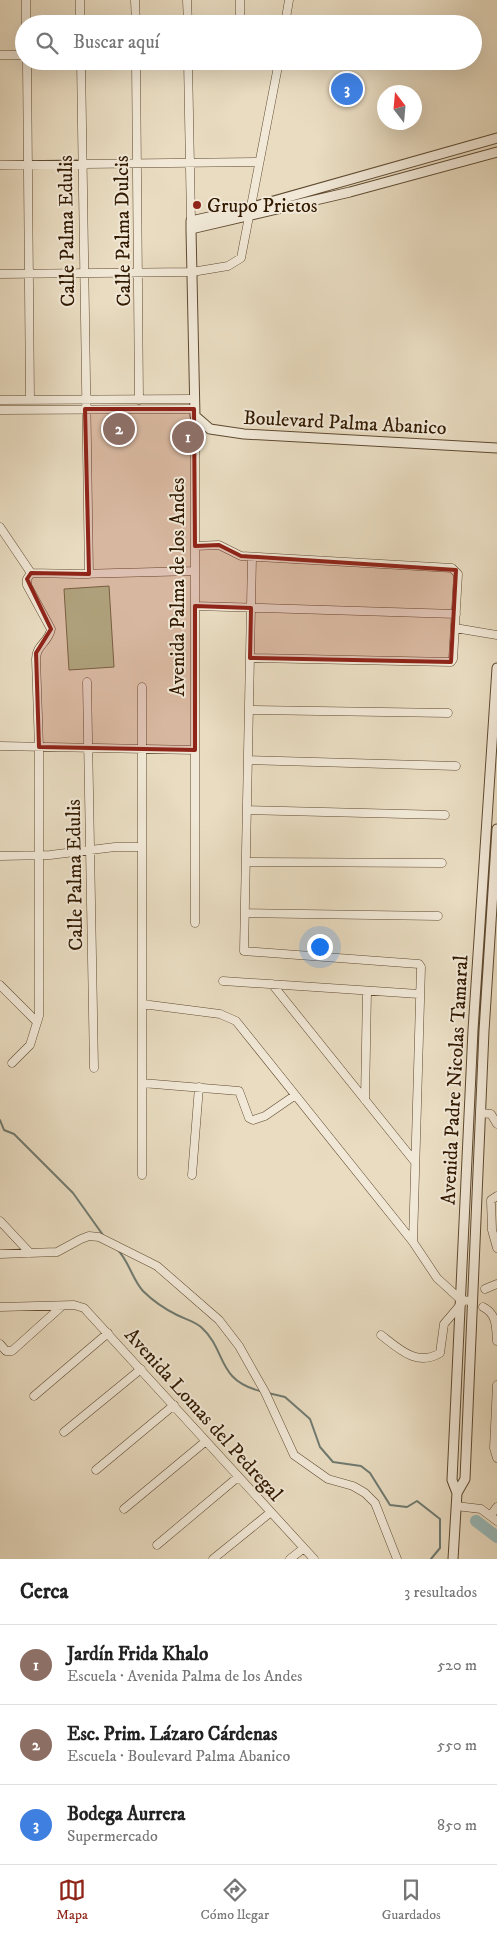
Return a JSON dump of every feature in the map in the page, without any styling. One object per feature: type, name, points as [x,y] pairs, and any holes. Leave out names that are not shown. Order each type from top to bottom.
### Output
[{"type":"street","points":[[26,0],[26,15]]},
{"type":"street","points":[[80,0],[80,15]]},
{"type":"street","points":[[135,0],[136,15]]},
{"type":"street","points":[[187,0],[188,15]]},
{"type":"street","points":[[240,0],[240,15]]},
{"type":"street","points":[[286,15],[289,0]]},
{"type":"street","points":[[0,55],[15,55]]},
{"type":"street","points":[[27,70],[30,400]]},
{"type":"street","name":"Calle Palma Edulis","points":[[81,70],[89,574]]},
{"type":"street","name":"Calle Palma Dulcis","points":[[136,70],[139,400]]},
{"type":"street","points":[[188,70],[190,225],[248,213],[497,152]]},
{"type":"street","points":[[0,274],[192,272],[228,266],[241,258],[248,213],[277,70]]},
{"type":"street","points":[[248,213],[497,138]]},
{"type":"street","points":[[0,165],[258,162]]},
{"type":"street","name":"Avenida Palma de los Andes","points":[[190,225],[195,413],[195,923]]},
{"type":"street","points":[[0,410],[139,400],[194,399]]},
{"type":"street","points":[[0,400],[30,400],[195,413]]},
{"type":"street","name":"Boulevard Palma Abanico","points":[[195,413],[210,429],[244,434],[497,448]]},
{"type":"street","points":[[0,527],[31,573]]},
{"type":"street","points":[[195,546],[219,545],[241,556],[252,557],[452,568],[458,574],[453,659],[447,663],[250,658]]},
{"type":"street","points":[[252,557],[244,951],[419,964],[421,967],[413,1242]]},
{"type":"street","points":[[31,573],[89,574],[195,571]]},
{"type":"street","points":[[12,1063],[30,1045],[39,1016],[39,747],[36,653],[39,646],[50,635],[51,629],[27,585],[27,579],[31,573]]},
{"type":"street","points":[[195,606],[456,614]]},
{"type":"street","points":[[455,628],[497,635]]},
{"type":"street","name":"Avenida Padre Nicolas Tamaral","points":[[457,1493],[452,1480],[473,1030],[497,668]]},
{"type":"street","name":"Calle Palma Edulis","points":[[88,682],[87,748],[91,850],[94,1068]]},
{"type":"street","points":[[142,688],[142,1176]]},
{"type":"street","points":[[249,710],[448,713]]},
{"type":"street","points":[[0,746],[195,750]]},
{"type":"street","points":[[248,760],[456,766]]},
{"type":"street","points":[[247,810],[445,815]]},
{"type":"street","name":"Avenida Padre Nicolas Tamaral","points":[[453,1559],[457,1493],[465,1479],[480,1113],[497,829]]},
{"type":"street","points":[[0,856],[142,847]]},
{"type":"street","points":[[246,862],[442,863]]},
{"type":"street","points":[[483,864],[495,876]]},
{"type":"street","points":[[245,913],[438,916]]},
{"type":"street","points":[[489,942],[497,950]]},
{"type":"street","points":[[224,981],[419,994]]},
{"type":"street","points":[[272,984],[415,1162]]},
{"type":"street","points":[[0,985],[37,1022]]},
{"type":"street","points":[[365,1100],[367,990]]},
{"type":"street","points":[[142,1004],[220,1014],[236,1021],[294,1096],[413,1242],[437,1278],[461,1302]]},
{"type":"street","points":[[142,1083],[239,1091],[249,1118],[253,1120],[265,1116],[294,1096]]},
{"type":"street","points":[[192,1175],[199,1087]]},
{"type":"street","points":[[480,1113],[494,1112],[497,1124]]},
{"type":"street","points":[[497,1196],[491,1200],[492,1230],[497,1248]]},
{"type":"street","points":[[0,1221],[30,1252]]},
{"type":"street","points":[[0,1254],[57,1252],[89,1236],[99,1237],[157,1266],[219,1320],[239,1346],[266,1394],[294,1455],[328,1479],[354,1486],[366,1493],[375,1503],[397,1559]]},
{"type":"street","points":[[485,1288],[497,1284]]},
{"type":"street","points":[[381,1335],[398,1348],[420,1360],[431,1358],[440,1353],[447,1318],[461,1302],[472,1301]]},
{"type":"street","name":"Avenida Lomas del Pedregal","points":[[0,1307],[74,1305],[84,1308],[314,1559]]},
{"type":"street","points":[[0,1344],[6,1351],[12,1351],[62,1306]]},
{"type":"street","points":[[483,1307],[490,1310],[496,1319],[497,1341]]},
{"type":"street","points":[[34,1396],[108,1333]]},
{"type":"street","points":[[64,1432],[141,1369]]},
{"type":"street","points":[[497,1385],[494,1448],[497,1458]]},
{"type":"street","points":[[96,1470],[174,1405]]},
{"type":"street","points":[[124,1509],[206,1441]]},
{"type":"street","points":[[157,1545],[238,1477]]},
{"type":"street","points":[[456,1506],[481,1510],[494,1518],[497,1507]]},
{"type":"street","points":[[213,1559],[271,1512]]},
{"type":"street","points":[[290,1559],[304,1548]]},
{"type":"highlighted area","points":[[85,409],[194,409],[195,546],[219,545],[241,556],[456,570],[451,662],[250,658],[251,608],[195,606],[195,750],[39,747],[36,653],[51,629],[27,579],[31,573],[89,574]]},
{"type":"green space","points":[[109,586],[114,667],[69,670],[64,589]]},
{"type":"waterway","points":[[0,1120],[4,1130],[14,1134],[73,1193],[103,1235]]},
{"type":"waterway","points":[[117,1249],[125,1259],[143,1291],[164,1307],[201,1327],[215,1345],[224,1364],[236,1380],[260,1391]]},
{"type":"waterway","points":[[268,1393],[285,1397],[310,1419],[320,1447],[333,1462],[361,1466],[370,1473],[390,1505],[407,1507],[417,1501],[440,1519],[440,1548],[431,1559]]},
{"type":"waterway","points":[[476,1521],[497,1537]]},
{"type":"place","name":"Bodega Aurrera","points":[[347,89]]},
{"type":"place","name":"Grupo Prietos","points":[[197,205]]},
{"type":"place","name":"Esc. Prim. Lázaro Cárdenas","points":[[119,429]]},
{"type":"place","name":"Jardín Frida Khalo","points":[[188,437]]}]
